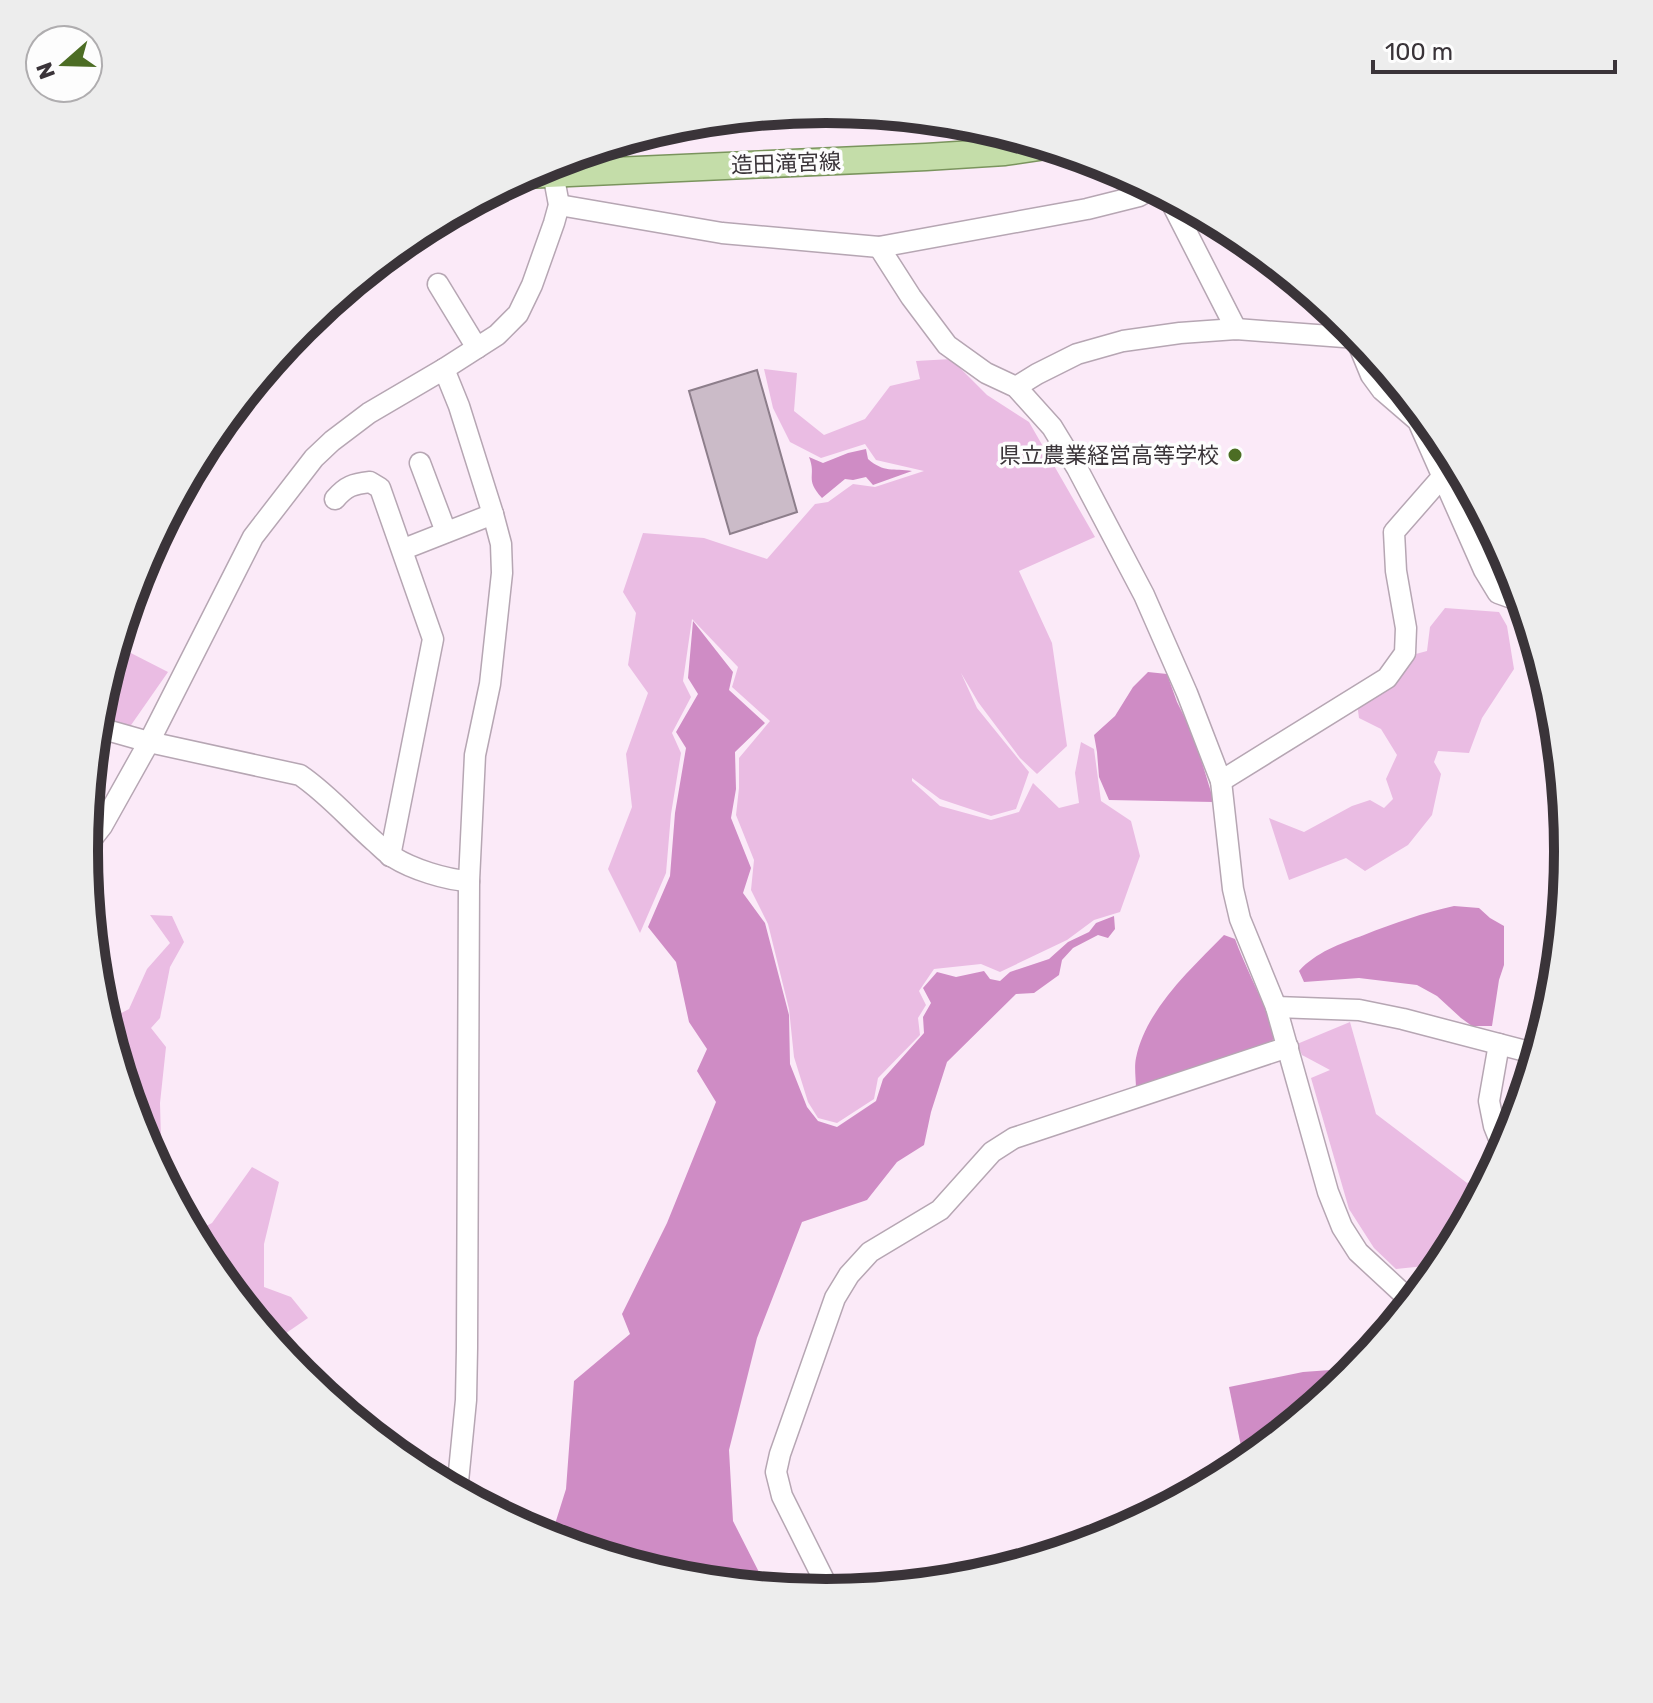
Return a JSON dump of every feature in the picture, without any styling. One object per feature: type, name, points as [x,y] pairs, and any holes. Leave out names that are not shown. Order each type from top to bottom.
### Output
[{"type":"main road","name":"造田滝宮線","points":[[563,173],[926,157],[1021,150]]},
{"type":"street","points":[[99,830],[149,742],[253,537],[314,458],[369,413],[497,335],[518,314],[532,285],[559,205],[554,176]]},
{"type":"street","points":[[559,205],[722,233],[879,247],[1087,209],[1141,195]]},
{"type":"street","points":[[1177,213],[1236,329]]},
{"type":"street","points":[[879,247],[947,345],[986,373],[1016,387],[1052,427],[1137,583],[1187,693],[1221,781],[1233,889],[1240,919],[1276,1007],[1328,1192],[1342,1227],[1358,1252],[1404,1295]]},
{"type":"street","points":[[438,284],[477,348]]},
{"type":"street","points":[[1016,387],[1077,354],[1123,341],[1236,329],[1337,332]]},
{"type":"street","points":[[1366,362],[1382,390],[1406,410]]},
{"type":"street","points":[[444,369],[493,514],[501,544],[502,573],[490,684],[475,755],[469,881],[466,1400],[458,1480]]},
{"type":"street","points":[[1425,437],[1484,570],[1498,593],[1509,597]]},
{"type":"street","points":[[420,463],[446,532]]},
{"type":"street","points":[[1221,781],[1387,678],[1405,653],[1406,628],[1396,571],[1394,532],[1442,477]]},
{"type":"street","points":[[335,499],[346,487],[360,483],[370,482],[380,488],[433,639],[390,856]]},
{"type":"street","points":[[409,547],[493,514]]},
{"type":"street","points":[[108,730],[300,775],[319,788],[390,856],[452,880],[469,881]]},
{"type":"street","points":[[1276,1007],[1359,1010],[1527,1051]]},
{"type":"street","points":[[1498,1135],[1489,1101],[1499,1044]]},
{"type":"street","points":[[824,1580],[782,1496],[776,1472],[835,1298],[849,1275],[870,1252],[940,1210],[992,1152],[1014,1138],[1288,1047]]},
{"type":"shaded area","points":[[951,359],[987,395],[1029,422],[1095,537],[1019,571],[1052,643],[1067,746],[1037,774],[1020,758],[978,702],[961,673],[977,708],[1029,772],[1016,809],[991,816],[940,799],[912,778],[912,781],[940,806],[991,820],[1019,812],[1033,783],[1059,808],[1079,803],[1075,773],[1081,742],[1094,749],[1101,801],[1131,821],[1140,856],[1120,912],[1094,920],[1067,940],[1000,972],[981,964],[934,969],[919,991],[926,1005],[918,1018],[920,1035],[878,1078],[874,1099],[837,1123],[818,1118],[808,1102],[794,1057],[789,1009],[768,924],[751,890],[754,860],[736,815],[739,758],[770,721],[732,687],[738,667],[692,619],[683,681],[691,697],[672,733],[681,753],[666,873],[640,933],[608,869],[632,807],[626,754],[648,693],[628,665],[636,613],[623,592],[643,533],[704,538],[767,559],[815,504],[828,502],[853,484],[875,487],[924,471],[876,460],[865,444],[821,458],[790,442],[773,408],[764,369],[797,373],[794,411],[824,435],[865,419],[890,386],[920,379],[916,361]]},
{"type":"shaded area","points":[[866,449],[868,459],[879,466],[912,471],[873,485],[866,477],[845,479],[822,498],[812,482],[809,457],[823,463]]},
{"type":"shaded area","points":[[1445,608],[1499,612],[1507,626],[1514,669],[1482,718],[1469,753],[1438,751],[1434,762],[1441,774],[1432,815],[1408,845],[1365,871],[1346,858],[1289,880],[1269,818],[1304,832],[1352,806],[1370,800],[1384,808],[1393,799],[1386,779],[1397,755],[1381,729],[1359,718],[1357,703],[1412,655],[1427,651],[1430,627]]},
{"type":"shaded area","points":[[693,621],[733,672],[729,690],[765,723],[735,752],[736,789],[731,818],[751,868],[743,893],[765,923],[789,1015],[790,1064],[807,1107],[818,1121],[837,1127],[876,1101],[883,1079],[924,1033],[923,1017],[931,1003],[923,988],[937,972],[956,977],[984,971],[990,979],[1000,981],[1010,972],[1049,959],[1068,942],[1089,932],[1096,923],[1114,916],[1115,929],[1108,938],[1098,935],[1073,948],[1062,960],[1059,975],[1034,993],[1016,994],[947,1062],[924,1145],[897,1162],[867,1200],[802,1222],[757,1338],[729,1450],[733,1521],[761,1577],[684,1566],[638,1555],[554,1527],[566,1489],[574,1381],[630,1334],[622,1314],[667,1223],[716,1102],[697,1071],[707,1049],[689,1022],[676,962],[648,927],[670,876],[675,813],[686,748],[676,732],[698,694],[688,678]]},
{"type":"shaded area","points":[[127,651],[168,672],[129,728],[110,723]]},
{"type":"shaded area","points":[[1148,672],[1167,674],[1194,736],[1214,802],[1109,800],[1099,777],[1094,735],[1115,716],[1133,687]]},
{"type":"shaded area","points":[[1454,906],[1479,908],[1504,926],[1504,965],[1492,1026],[1472,1026],[1437,996],[1417,985],[1359,978],[1304,982],[1299,971],[1329,949],[1397,922]]},
{"type":"shaded area","points":[[150,915],[172,916],[184,942],[170,967],[160,1018],[151,1028],[166,1047],[160,1103],[161,1148],[137,1086],[117,1015],[129,1009],[147,969],[170,943]]},
{"type":"shaded area","points":[[1224,935],[1235,939],[1276,1035],[1268,1047],[1136,1089],[1136,1058],[1149,1023],[1171,991]]},
{"type":"shaded area","points":[[1350,1022],[1376,1114],[1467,1183],[1478,1178],[1425,1266],[1396,1269],[1374,1248],[1349,1209],[1311,1078],[1330,1070],[1302,1055],[1297,1044]]},
{"type":"shaded area","points":[[252,1167],[279,1182],[264,1244],[264,1287],[291,1297],[308,1318],[282,1336],[249,1295],[203,1228],[212,1223]]},
{"type":"shaded area","points":[[1339,1369],[1307,1399],[1242,1449],[1229,1387],[1303,1372]]},
{"type":"building","points":[[757,370],[797,512],[730,534],[689,391]]},
{"type":"place","name":"県立農業経営高等学校","points":[[1235,455]]}]
